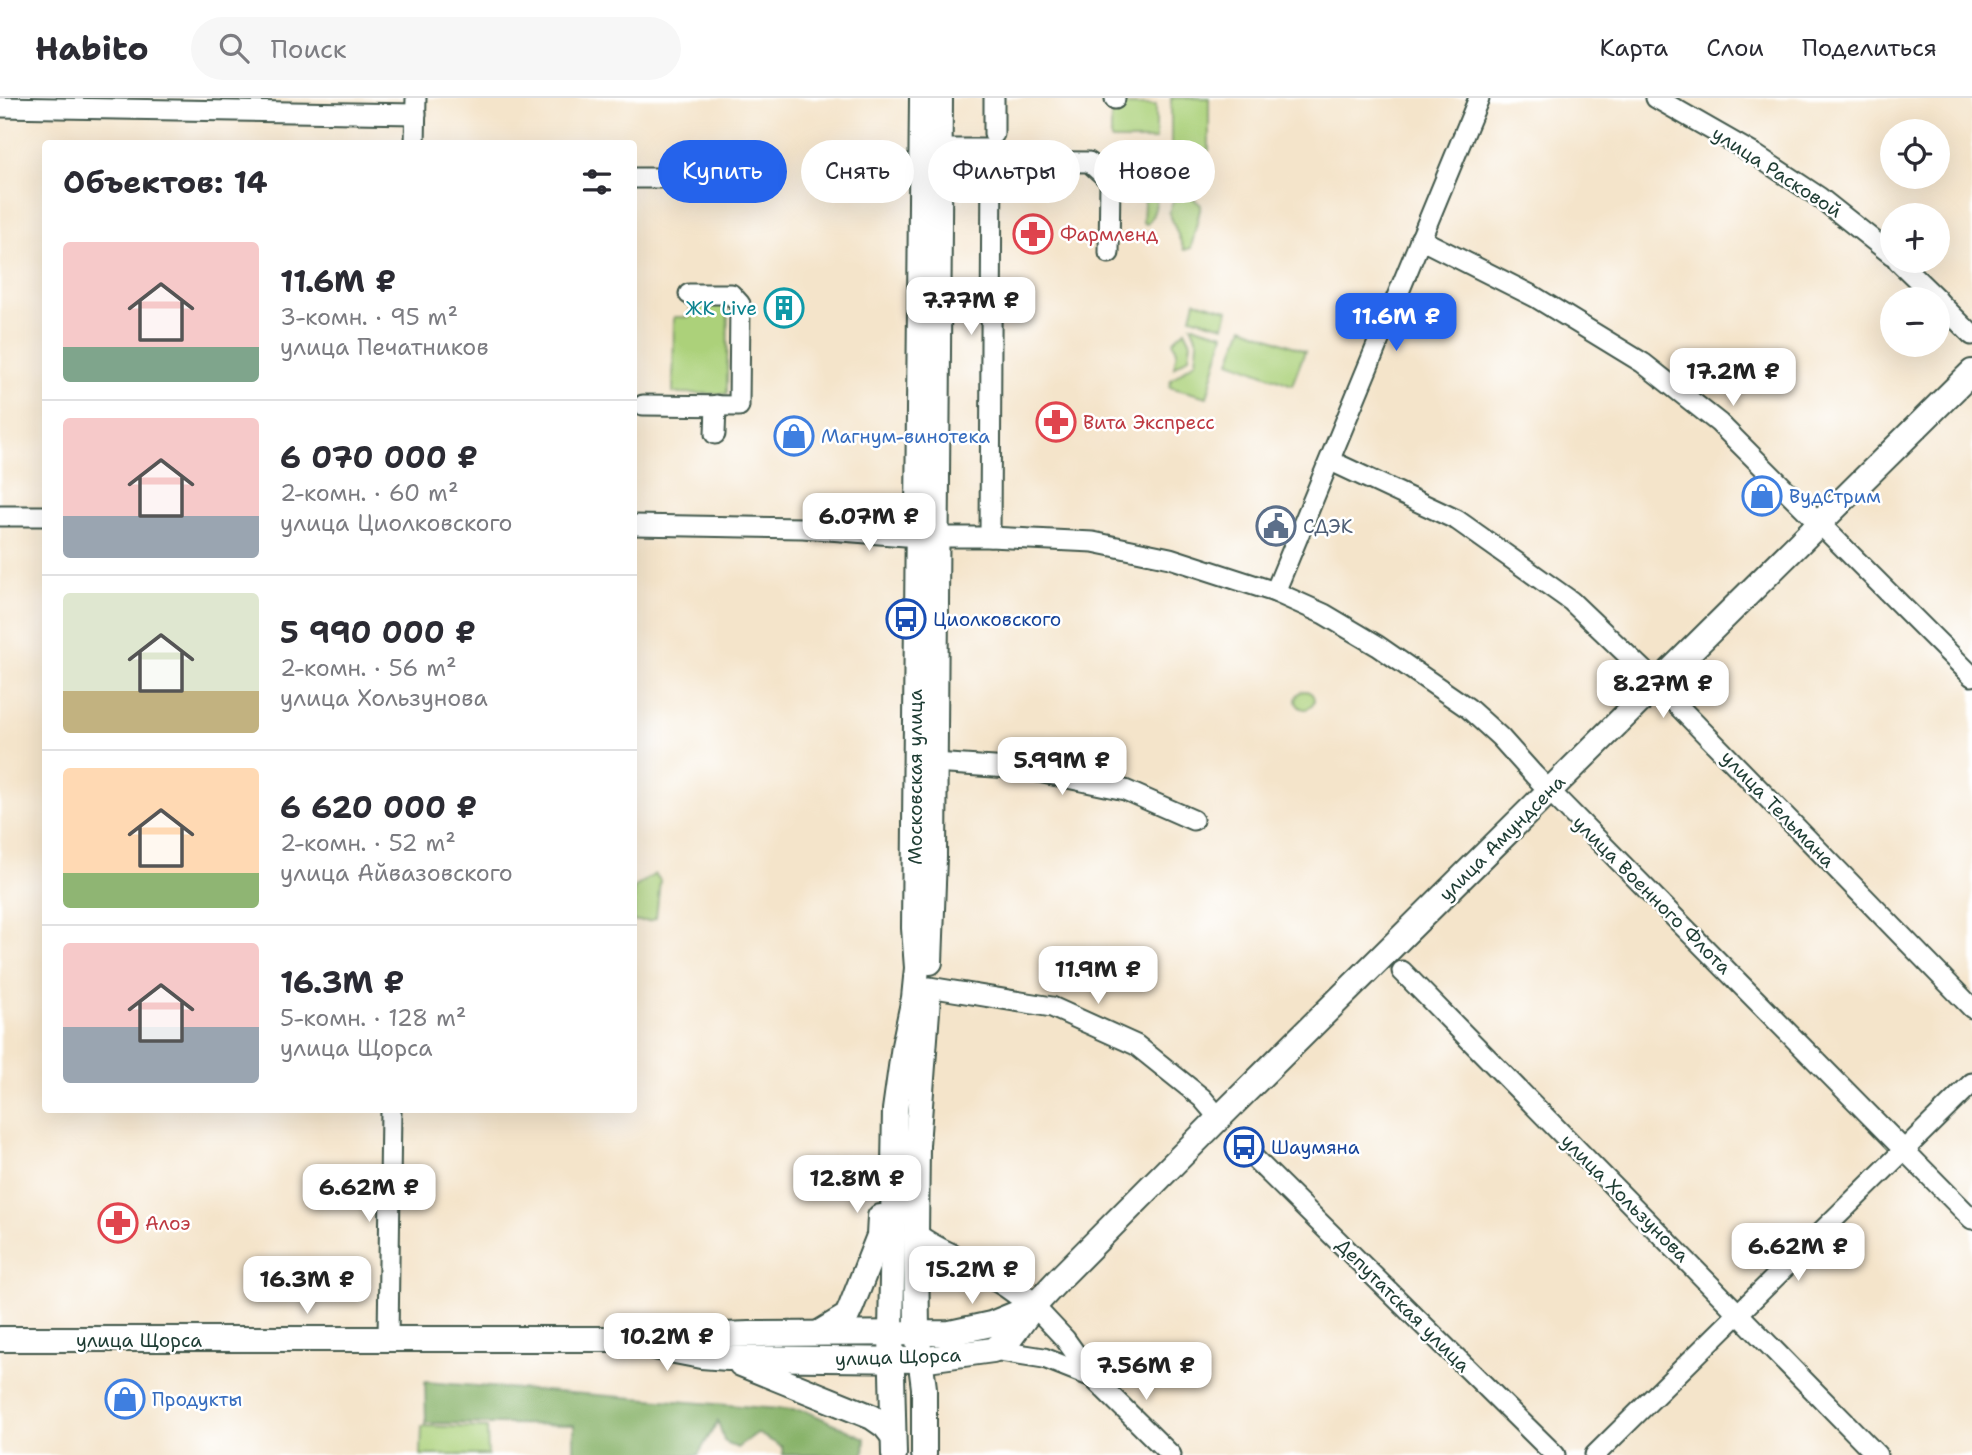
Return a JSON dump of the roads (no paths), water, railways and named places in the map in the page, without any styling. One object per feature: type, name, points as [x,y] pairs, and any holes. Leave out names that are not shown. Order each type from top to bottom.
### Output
[{"type":"main road","name":"Московская улица","points":[[922,98],[927,537],[934,763],[934,857],[929,988],[921,1080],[916,1236],[918,1333],[924,1388],[924,1455]]},
{"type":"main road","name":"Московская улица","points":[[939,140],[940,98]]},
{"type":"main road","name":"Московская улица","points":[[893,1446],[891,1333],[895,1110],[917,968],[914,928],[937,203]]},
{"type":"main road","name":"улица Амундсена","points":[[1034,1306],[1219,1118],[1972,372]]},
{"type":"main road","points":[[817,1334],[847,1316],[879,1236],[884,1135],[895,1110]]},
{"type":"main road","points":[[916,1236],[930,1247],[982,1270],[1015,1290],[1034,1306],[1011,1337],[993,1350]]},
{"type":"main road","name":"улица Щорса","points":[[0,1339],[613,1339],[950,1333],[971,1330],[1034,1306]]},
{"type":"main road","name":"улица Щорса","points":[[613,1339],[701,1356],[728,1358],[891,1361],[920,1360],[993,1350]]},
{"type":"main road","points":[[728,1358],[872,1417],[885,1426],[893,1446]]},
{"type":"street","points":[[994,98],[994,134]]},
{"type":"street","points":[[1275,592],[1479,98]]},
{"type":"street","name":"улица Расковой","points":[[1656,98],[1754,154],[1819,197],[1880,245]]},
{"type":"street","points":[[0,107],[416,106],[415,140]]},
{"type":"street","points":[[1080,161],[1089,162],[1110,181],[1109,253]]},
{"type":"street","points":[[637,178],[658,178]]},
{"type":"street","points":[[990,537],[992,203]]},
{"type":"street","points":[[1420,239],[1535,297],[1643,363],[1719,423],[1972,676]]},
{"type":"street","points":[[1910,273],[1924,287]]},
{"type":"street","points":[[643,405],[739,406],[740,304],[731,294],[689,294]]},
{"type":"street","points":[[1950,313],[1972,335]]},
{"type":"street","points":[[715,433],[716,405]]},
{"type":"street","name":"улица Тельмана","points":[[1331,461],[1457,520],[1571,601],[1657,684],[1972,1008]]},
{"type":"street","points":[[0,516],[42,516]]},
{"type":"street","name":"улица Военного Флота","points":[[637,525],[803,528],[927,537],[1093,542],[1170,558],[1275,592],[1324,614],[1378,646],[1468,708],[1500,737],[1972,1219]]},
{"type":"street","points":[[934,763],[1024,769],[1125,790],[1194,820]]},
{"type":"street","name":"улица Хользунова","points":[[1402,971],[1877,1455]]},
{"type":"street","points":[[929,988],[1052,1007],[1136,1045],[1202,1098],[1219,1118]]},
{"type":"street","points":[[1595,1455],[1972,1083]]},
{"type":"street","points":[[388,1339],[391,1113]]},
{"type":"street","name":"Депутатская улица","points":[[1251,1155],[1555,1455]]},
{"type":"street","points":[[1034,1306],[1065,1339],[1093,1378],[1171,1455]]},
{"type":"street","points":[[993,1350],[1044,1358],[1093,1378]]},
{"type":"place","name":"Фармленд","points":[[1033,234]]},
{"type":"place","name":"ЖК Live","points":[[784,308]]},
{"type":"place","name":"Вита Экспресс","points":[[1056,422]]},
{"type":"place","name":"Магнум-винотека","points":[[794,436]]},
{"type":"place","name":"ВудСтрим","points":[[1762,496]]},
{"type":"place","name":"СДЭК","points":[[1276,526]]},
{"type":"place","name":"Циолковского","points":[[906,619]]},
{"type":"place","name":"Шаумяна","points":[[1244,1147]]},
{"type":"place","name":"Алоэ","points":[[118,1223]]},
{"type":"place","name":"Продукты","points":[[125,1399]]}]
